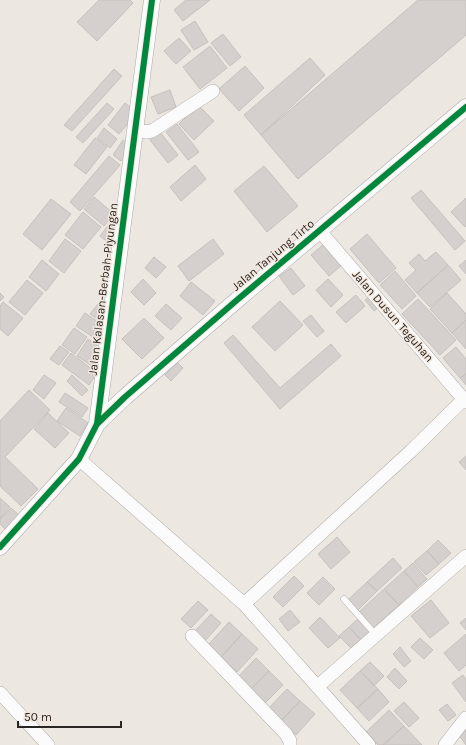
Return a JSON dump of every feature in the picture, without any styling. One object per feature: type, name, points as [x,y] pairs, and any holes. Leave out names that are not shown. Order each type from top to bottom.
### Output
[{"type":"street","name":"Jalan Kalasan-Berbah-Piyungan","points":[[0,547],[79,459],[97,424],[152,0]]},
{"type":"street","points":[[135,130],[146,132],[152,131],[213,91]]},
{"type":"street","name":"Jalan Tanjung Tirto","points":[[97,424],[125,397],[466,107]]},
{"type":"street","name":"Jalan Dusun Teguhan","points":[[320,230],[465,401]]},
{"type":"street","points":[[102,384],[125,397]]},
{"type":"street","points":[[244,604],[465,401]]},
{"type":"street","points":[[79,459],[244,604],[369,745]]},
{"type":"street","points":[[318,686],[466,556]]},
{"type":"street","points":[[192,636],[286,734],[290,741],[290,745]]},
{"type":"street","points":[[0,693],[48,745]]},
{"type":"street","points":[[445,745],[466,718]]},
{"type":"lane","points":[[344,599],[376,635]]},
{"type":"building","points":[[99,0],[130,0],[133,3],[97,41],[77,22]]},
{"type":"building","points":[[186,0],[210,0],[183,21],[174,10]]},
{"type":"building","points":[[418,0],[466,0],[466,35],[298,179],[261,135]]},
{"type":"building","points":[[195,21],[208,42],[194,50],[181,30]]},
{"type":"building","points":[[223,34],[241,57],[230,66],[211,43]]},
{"type":"building","points":[[179,38],[191,51],[176,64],[164,51]]},
{"type":"building","points":[[210,46],[227,68],[200,89],[183,67]]},
{"type":"building","points":[[310,58],[325,75],[261,135],[244,115]]},
{"type":"building","points":[[245,66],[264,88],[239,111],[219,89]]},
{"type":"building","points":[[114,69],[122,76],[72,131],[64,125]]},
{"type":"building","points":[[170,90],[176,107],[158,114],[151,97]]},
{"type":"building","points":[[107,103],[114,109],[83,143],[76,137]]},
{"type":"building","points":[[125,103],[137,113],[119,134],[108,125]]},
{"type":"building","points":[[198,105],[214,121],[194,140],[179,124]]},
{"type":"building","points":[[177,124],[199,152],[188,160],[166,132]]},
{"type":"building","points":[[104,128],[117,139],[110,148],[97,138]]},
{"type":"building","points":[[160,132],[178,155],[168,163],[150,140]]},
{"type":"building","points":[[95,138],[107,147],[86,174],[74,165]]},
{"type":"building","points":[[123,140],[132,146],[121,161],[113,155]]},
{"type":"building","points":[[109,156],[120,165],[80,211],[70,202]]},
{"type":"building","points":[[195,165],[206,179],[181,201],[170,187]]},
{"type":"building","points":[[264,166],[298,206],[267,232],[234,191]]},
{"type":"building","points":[[421,190],[465,241],[455,250],[411,198]]},
{"type":"building","points":[[94,197],[114,214],[104,226],[84,209]]},
{"type":"building","points":[[466,198],[466,226],[465,227],[451,212]]},
{"type":"building","points":[[51,199],[71,214],[42,250],[23,234]]},
{"type":"building","points":[[83,212],[101,227],[83,249],[65,235]]},
{"type":"building","points":[[110,223],[120,231],[109,243],[100,236]]},
{"type":"building","points":[[367,234],[396,268],[379,283],[350,249]]},
{"type":"building","points":[[65,239],[81,251],[64,273],[49,261]]},
{"type":"building","points":[[213,239],[224,254],[189,281],[178,266]]},
{"type":"building","points":[[324,244],[342,265],[329,276],[311,255]]},
{"type":"building","points":[[436,252],[448,265],[417,293],[405,280],[416,270],[409,263],[419,254],[425,261]]},
{"type":"building","points":[[154,257],[166,267],[156,278],[145,268]]},
{"type":"building","points":[[42,260],[59,274],[46,291],[29,277]]},
{"type":"building","points":[[466,260],[466,274],[459,266]]},
{"type":"building","points":[[448,265],[461,280],[430,307],[417,293]]},
{"type":"building","points":[[291,268],[305,286],[293,295],[279,276]]},
{"type":"building","points":[[395,271],[416,296],[402,309],[380,285]]},
{"type":"building","points":[[143,279],[156,293],[144,305],[131,292]]},
{"type":"building","points":[[328,279],[343,295],[331,307],[316,290]]},
{"type":"building","points":[[27,280],[43,293],[25,315],[9,302]]},
{"type":"building","points":[[191,282],[215,301],[203,315],[180,296]]},
{"type":"building","points":[[0,293],[4,297],[0,301]]},
{"type":"building","points":[[447,293],[466,314],[466,320],[452,333],[430,309]]},
{"type":"building","points":[[373,294],[382,304],[374,311],[365,300]]},
{"type":"building","points":[[356,295],[365,306],[346,323],[336,312]]},
{"type":"building","points":[[418,299],[456,340],[440,355],[402,314]]},
{"type":"building","points":[[280,301],[303,325],[275,351],[252,327]]},
{"type":"building","points":[[3,302],[23,318],[8,336],[0,329],[0,306]]},
{"type":"building","points":[[98,304],[110,314],[103,323],[90,314]]},
{"type":"building","points":[[166,304],[182,318],[171,330],[155,316]]},
{"type":"building","points":[[85,313],[104,326],[96,339],[76,326]]},
{"type":"building","points":[[311,315],[324,331],[317,337],[303,321]]},
{"type":"building","points":[[144,318],[164,338],[142,359],[122,339]]},
{"type":"building","points":[[466,320],[466,349],[452,333]]},
{"type":"building","points":[[74,328],[87,337],[75,354],[62,345]]},
{"type":"building","points":[[233,335],[280,388],[331,344],[341,356],[280,409],[224,343]]},
{"type":"building","points":[[88,339],[103,349],[92,366],[77,356]]},
{"type":"building","points":[[60,346],[69,352],[59,365],[50,359]]},
{"type":"building","points":[[456,347],[466,359],[466,374],[460,378],[443,358]]},
{"type":"building","points":[[71,353],[97,373],[89,385],[62,365]]},
{"type":"building","points":[[177,362],[183,368],[171,381],[165,375]]},
{"type":"building","points":[[466,374],[466,385],[460,378]]},
{"type":"building","points":[[44,375],[56,383],[44,399],[33,390]]},
{"type":"building","points":[[72,375],[88,390],[82,396],[67,381]]},
{"type":"building","points":[[29,390],[50,410],[5,457],[38,489],[21,506],[0,486],[0,421]]},
{"type":"building","points":[[65,393],[88,408],[82,417],[59,402]]},
{"type":"building","points":[[66,408],[88,423],[80,436],[57,421]]},
{"type":"building","points":[[48,413],[69,433],[55,448],[34,429]]},
{"type":"building","points":[[466,456],[466,470],[459,462]]},
{"type":"building","points":[[0,498],[10,507],[0,518]]},
{"type":"building","points":[[11,508],[19,515],[6,530],[0,524],[0,519]]},
{"type":"building","points":[[337,537],[350,552],[331,569],[318,554]]},
{"type":"building","points":[[438,540],[451,553],[439,564],[427,551]]},
{"type":"building","points":[[427,551],[439,564],[426,575],[414,562]]},
{"type":"building","points":[[393,558],[402,568],[377,591],[367,582]]},
{"type":"building","points":[[413,563],[427,579],[418,587],[404,571]]},
{"type":"building","points":[[404,571],[418,587],[399,605],[384,589]]},
{"type":"building","points":[[294,576],[304,586],[283,607],[273,597]]},
{"type":"building","points":[[323,577],[335,589],[319,605],[307,593]]},
{"type":"building","points":[[367,582],[377,591],[358,610],[348,600]]},
{"type":"building","points":[[384,589],[399,605],[373,628],[359,612]]},
{"type":"building","points":[[431,600],[449,623],[430,638],[411,616]]},
{"type":"building","points":[[198,601],[208,610],[191,628],[181,619]]},
{"type":"building","points":[[290,610],[300,622],[288,631],[279,619]]},
{"type":"building","points":[[211,614],[221,623],[204,642],[194,632]]},
{"type":"building","points":[[320,617],[340,638],[328,648],[309,628]]},
{"type":"building","points":[[466,618],[466,630],[460,623]]},
{"type":"building","points":[[358,619],[372,634],[363,642],[349,627]]},
{"type":"building","points":[[229,622],[242,634],[221,657],[208,645]]},
{"type":"building","points":[[349,627],[363,642],[354,651],[339,636]]},
{"type":"building","points":[[242,634],[258,649],[237,672],[221,657]]},
{"type":"building","points":[[466,634],[466,665],[459,671],[444,653]]},
{"type":"building","points":[[420,638],[433,650],[424,659],[411,647]]},
{"type":"building","points":[[400,647],[411,661],[404,667],[393,654]]},
{"type":"building","points":[[256,658],[269,671],[250,690],[237,678]]},
{"type":"building","points":[[370,662],[384,676],[374,686],[360,671]]},
{"type":"building","points":[[395,668],[407,681],[399,689],[387,677]]},
{"type":"building","points":[[269,671],[283,685],[264,704],[250,690]]},
{"type":"building","points":[[360,671],[378,689],[357,708],[340,690]]},
{"type":"building","points":[[463,675],[466,680],[466,702],[452,683]]},
{"type":"building","points":[[287,689],[300,701],[281,721],[268,709]]},
{"type":"building","points":[[378,689],[389,702],[369,721],[357,708]]},
{"type":"building","points":[[300,701],[315,714],[296,735],[281,721]]},
{"type":"building","points":[[404,702],[419,718],[409,727],[394,711]]},
{"type":"building","points":[[447,704],[456,715],[448,721],[439,710]]},
{"type":"building","points":[[389,710],[404,726],[383,745],[378,745],[366,732]]},
{"type":"building","points":[[404,726],[422,745],[383,745]]},
{"type":"building","points":[[466,726],[466,745],[457,732]]},
{"type":"cycle path","points":[[0,547],[79,459],[97,424],[152,0]]},
{"type":"cycle path","points":[[97,424],[125,397],[237,300],[466,107]]}]
